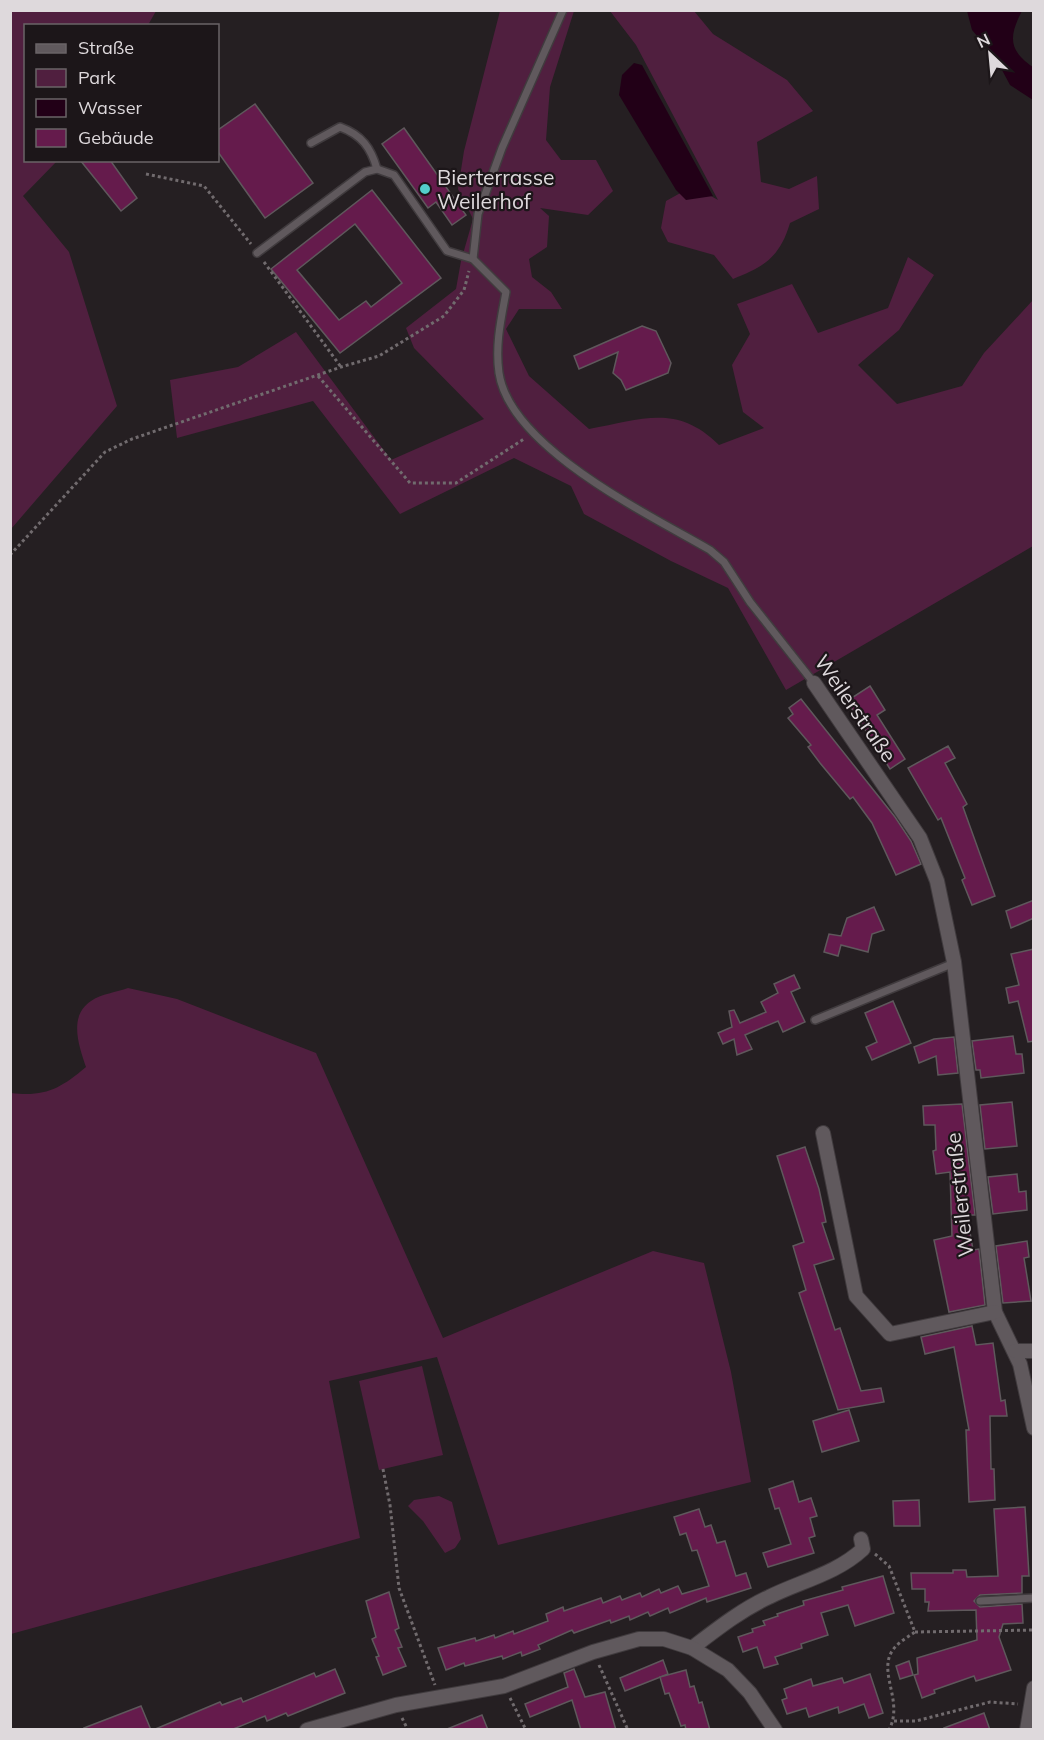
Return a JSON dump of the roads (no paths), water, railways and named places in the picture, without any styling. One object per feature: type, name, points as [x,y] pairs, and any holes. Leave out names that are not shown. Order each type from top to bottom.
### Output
[{"type":"street","name":"Weilerstraße","points":[[814,683],[920,838],[937,881],[954,962],[995,1312],[1015,1352],[1034,1428]]},
{"type":"street","points":[[823,1133],[856,1296],[890,1334],[995,1312]]},
{"type":"street","points":[[1015,1352],[1034,1351]]},
{"type":"street","points":[[692,1648],[740,1612],[783,1590],[836,1569],[862,1544]]},
{"type":"street","points":[[307,1730],[396,1705],[504,1686],[593,1652],[639,1639],[664,1639],[692,1648],[728,1670],[750,1693],[775,1730]]},
{"type":"street","points":[[1027,1730],[1034,1688]]},
{"type":"lane","points":[[257,253],[365,172],[378,169],[394,175],[447,250],[473,259],[482,203],[502,148],[563,10]]},
{"type":"lane","points":[[311,143],[340,127],[359,136],[372,152],[378,169]]},
{"type":"lane","name":"Weilerstraße","points":[[473,259],[506,292],[497,337],[499,375],[514,410],[532,433],[577,472],[710,550],[724,562],[750,602],[814,683]]},
{"type":"lane","points":[[815,1020],[954,962]]},
{"type":"lane","points":[[980,1601],[1034,1598]]},
{"type":"water","points":[[967,11],[1022,11],[1015,28],[1013,42],[1019,55],[1033,67],[1033,100],[1010,85],[995,57],[972,30]]},
{"type":"water","points":[[634,63],[642,65],[713,196],[686,200],[676,190],[619,95],[622,75]]},
{"type":"place","name":"Bierterrasse Weilerhof","points":[[425,189]]}]
